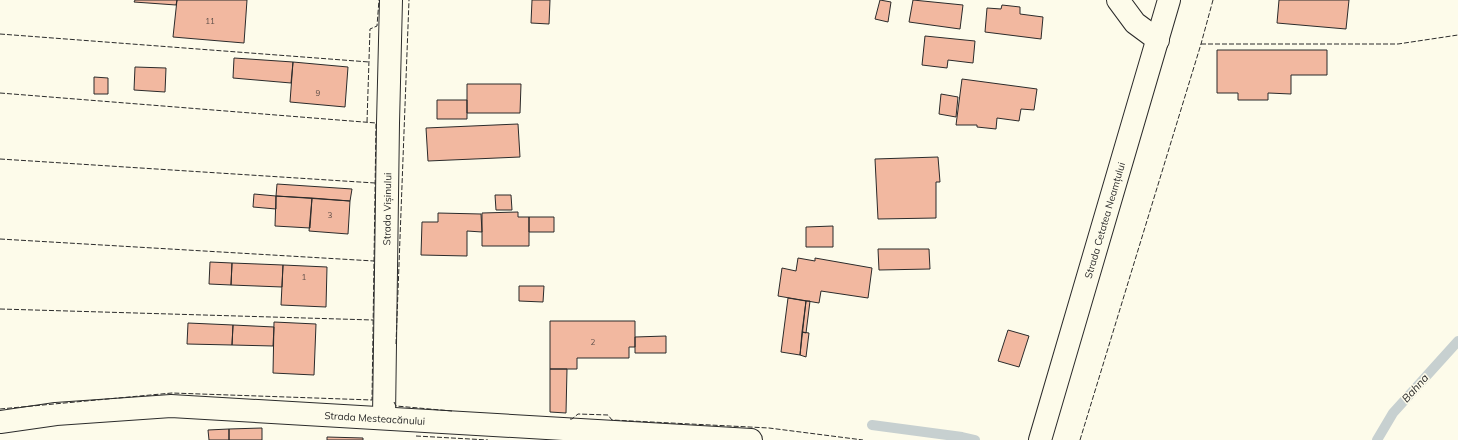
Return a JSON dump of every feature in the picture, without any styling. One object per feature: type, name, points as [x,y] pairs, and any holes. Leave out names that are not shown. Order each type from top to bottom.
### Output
[{"type":"street","name":"Strada Vișinului","points":[[384,417],[388,139],[392,0]]},
{"type":"street","points":[[1118,0],[1135,23],[1158,40]]},
{"type":"street","name":"Strada Cetatea Neamțului","points":[[1040,440],[1169,0]]},
{"type":"street","name":"Strada Mesteacănului","points":[[0,422],[56,414],[171,406],[384,417],[750,440]]},
{"type":"building","points":[[135,0],[177,0],[176,5],[134,2]]},
{"type":"building","points":[[177,0],[247,0],[244,43],[173,37]]},
{"type":"building","points":[[532,0],[550,0],[549,24],[531,23]]},
{"type":"building","points":[[880,0],[891,2],[888,22],[875,19]]},
{"type":"building","points":[[913,0],[963,5],[960,29],[909,22]]},
{"type":"building","points":[[1279,0],[1349,0],[1346,29],[1277,23]]},
{"type":"building","points":[[1002,5],[1020,7],[1020,14],[1043,17],[1041,39],[985,32],[987,8],[1001,9]]},
{"type":"building","points":[[925,36],[975,41],[973,63],[948,60],[947,68],[922,65]]},
{"type":"building","points":[[1217,50],[1327,50],[1327,75],[1291,75],[1291,94],[1268,93],[1268,100],[1238,100],[1238,93],[1217,93]]},
{"type":"building","points":[[234,58],[293,62],[291,83],[233,78]]},
{"type":"building","points":[[293,62],[348,67],[345,107],[290,102]]},
{"type":"building","points":[[135,67],[166,68],[165,92],[134,90]]},
{"type":"building","points":[[94,77],[108,78],[108,94],[94,94]]},
{"type":"building","points":[[962,79],[1037,89],[1034,110],[1021,109],[1019,121],[997,118],[996,129],[977,127],[977,125],[956,125]]},
{"type":"building","points":[[467,84],[521,84],[520,113],[467,113]]},
{"type":"building","points":[[941,94],[958,97],[956,117],[939,114]]},
{"type":"building","points":[[437,100],[467,100],[467,119],[437,119]]},
{"type":"building","points":[[518,124],[520,157],[428,161],[426,128]]},
{"type":"building","points":[[938,157],[940,182],[936,182],[936,218],[878,219],[875,159]]},
{"type":"building","points":[[277,184],[352,189],[350,201],[276,196]]},
{"type":"building","points":[[254,194],[276,196],[276,209],[253,207]]},
{"type":"building","points":[[495,195],[511,195],[512,210],[496,210]]},
{"type":"building","points":[[276,196],[312,198],[310,228],[275,226]]},
{"type":"building","points":[[312,198],[350,201],[348,234],[309,231]]},
{"type":"building","points":[[518,212],[518,217],[529,217],[529,246],[482,246],[482,213]]},
{"type":"building","points":[[438,213],[481,214],[482,232],[467,231],[467,256],[421,255],[422,222],[438,222]]},
{"type":"building","points":[[529,217],[554,217],[554,232],[529,232]]},
{"type":"building","points":[[833,226],[833,247],[806,247],[806,227]]},
{"type":"building","points":[[878,249],[929,249],[930,269],[879,270]]},
{"type":"building","points":[[798,258],[815,261],[815,258],[872,268],[868,298],[821,291],[819,303],[778,296],[782,268],[796,271]]},
{"type":"building","points":[[210,262],[232,263],[231,285],[209,284]]},
{"type":"building","points":[[232,263],[283,265],[282,287],[231,285]]},
{"type":"building","points":[[283,265],[327,267],[326,307],[281,305]]},
{"type":"building","points":[[519,286],[544,286],[543,302],[519,301]]},
{"type":"building","points":[[788,298],[806,301],[800,355],[781,352]]},
{"type":"building","points":[[806,301],[810,301],[806,333],[802,332]]},
{"type":"building","points":[[550,321],[635,321],[635,347],[629,347],[629,358],[577,358],[577,369],[550,369]]},
{"type":"building","points":[[274,322],[316,324],[314,375],[273,373]]},
{"type":"building","points":[[188,323],[233,325],[232,345],[187,344]]},
{"type":"building","points":[[233,325],[274,327],[273,346],[232,345]]},
{"type":"building","points":[[1008,330],[1029,336],[1019,367],[998,361]]},
{"type":"building","points":[[802,332],[809,333],[806,357],[800,355]]},
{"type":"building","points":[[666,336],[666,353],[635,353],[635,337]]},
{"type":"building","points":[[550,369],[567,369],[566,413],[550,412]]},
{"type":"building","points":[[262,428],[262,440],[229,440],[229,429]]},
{"type":"building","points":[[229,429],[229,440],[209,440],[208,430]]},
{"type":"building","points":[[327,437],[363,438],[363,440],[327,440]]},
{"type":"waterway","name":"Bahna","points":[[1377,440],[1393,413],[1458,341]]},
{"type":"waterway","name":"Bahna","points":[[872,425],[975,440]]},
{"type":"fence","points":[[367,122],[370,29],[377,26],[379,0]]},
{"type":"fence","points":[[396,344],[409,0]]},
{"type":"fence","points":[[1080,440],[1201,44],[1213,0]]},
{"type":"fence","points":[[0,34],[369,62]]},
{"type":"fence","points":[[1201,44],[1398,44],[1458,35]]},
{"type":"fence","points":[[0,93],[376,123],[372,400],[172,393],[0,409]]},
{"type":"fence","points":[[0,159],[375,183]]},
{"type":"fence","points":[[0,239],[374,261]]},
{"type":"fence","points":[[0,309],[373,320]]},
{"type":"fence","points":[[394,402],[396,406],[452,411]]},
{"type":"fence","points":[[570,419],[578,414],[608,415],[612,420],[769,428],[863,440]]},
{"type":"fence","points":[[416,436],[488,440]]}]
